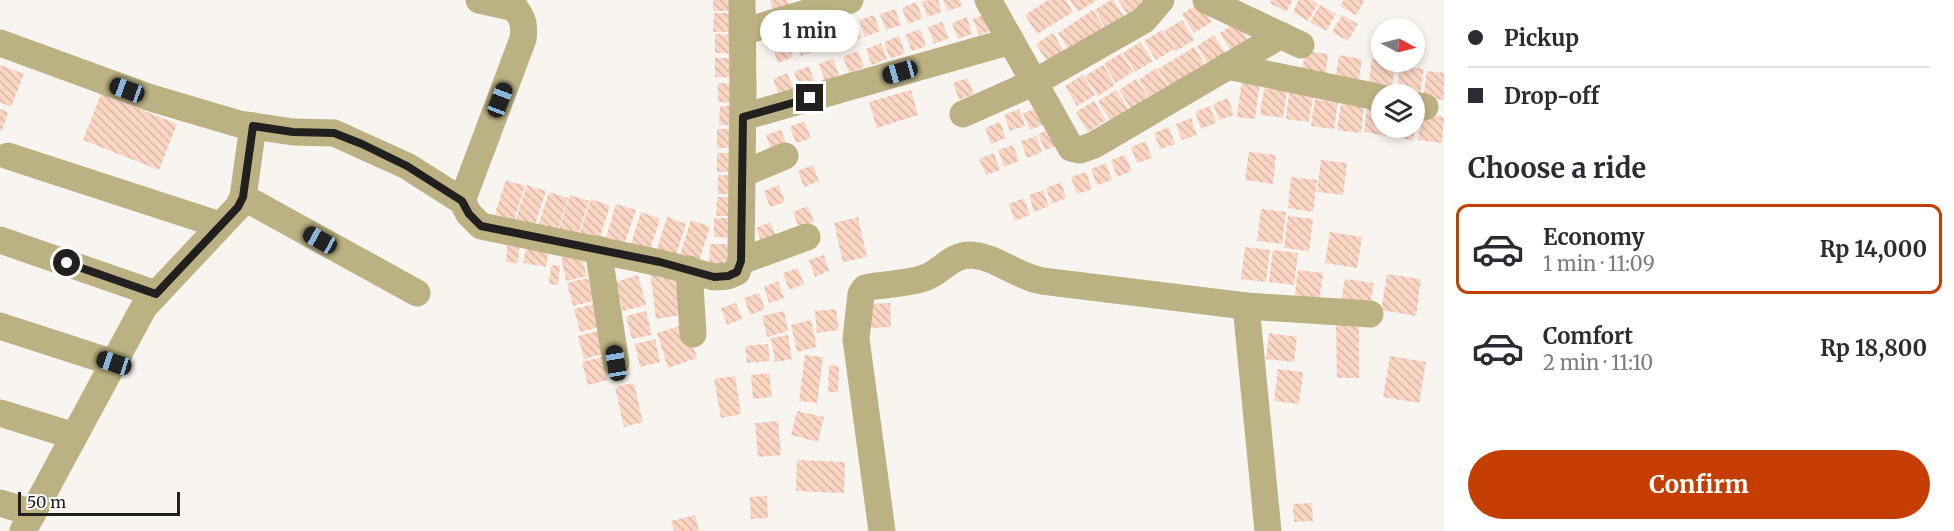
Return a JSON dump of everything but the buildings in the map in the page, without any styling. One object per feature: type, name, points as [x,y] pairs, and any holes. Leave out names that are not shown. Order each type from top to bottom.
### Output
[{"type":"street","points":[[462,201],[523,39],[525,28],[525,9],[479,0]]},
{"type":"street","points":[[0,43],[148,97],[253,126],[293,132],[334,133],[407,166],[462,201],[469,214],[481,226],[598,249],[689,269],[714,277],[728,276],[737,272],[741,261],[742,0]]},
{"type":"street","points":[[742,32],[850,0]]},
{"type":"street","points":[[963,114],[1035,82],[1144,20],[1161,0]]},
{"type":"street","points":[[999,4],[1011,40],[1071,148],[1080,150],[1094,145],[1227,66],[1291,40],[1206,0]]},
{"type":"street","points":[[743,117],[1011,40]]},
{"type":"street","points":[[1227,66],[1371,96]]},
{"type":"street","points":[[0,503],[28,522],[144,308],[238,207],[243,197],[253,126]]},
{"type":"street","points":[[8,156],[220,225]]},
{"type":"street","points":[[742,174],[785,156]]},
{"type":"street","points":[[243,197],[417,293]]},
{"type":"street","points":[[741,261],[807,237]]},
{"type":"street","points":[[0,240],[156,294]]},
{"type":"street","points":[[598,249],[616,363]]},
{"type":"street","points":[[882,531],[856,339],[861,294],[865,288],[923,279],[957,258],[967,255],[992,260],[1018,274],[1042,281],[1246,306],[1370,315]]},
{"type":"street","points":[[689,269],[693,334]]},
{"type":"street","points":[[1246,306],[1268,531]]},
{"type":"street","points":[[0,326],[114,363]]},
{"type":"street","points":[[0,413],[74,436]]},
{"type":"route","points":[[67,263],[156,294],[238,207],[243,197],[253,126],[293,132],[334,133],[362,144],[407,166],[462,201],[469,214],[481,226],[660,262],[714,277],[728,276],[737,272],[741,261],[743,117],[810,98]]}]
